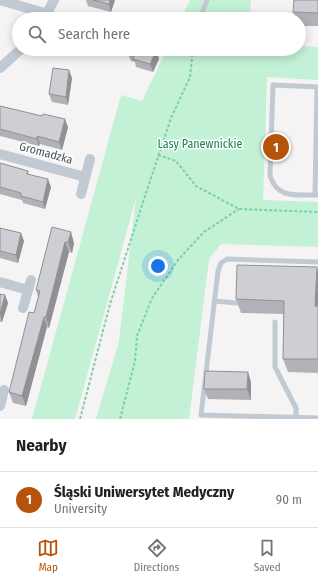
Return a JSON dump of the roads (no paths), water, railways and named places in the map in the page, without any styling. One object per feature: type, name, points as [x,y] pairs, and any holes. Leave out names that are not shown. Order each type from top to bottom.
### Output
[{"type":"street","points":[[0,0],[34,12]]},
{"type":"street","points":[[48,12],[54,0]]},
{"type":"street","points":[[0,68],[13,56]]},
{"type":"street","name":"Gromadzka","points":[[0,154],[85,177]]},
{"type":"street","points":[[81,194],[90,159]]},
{"type":"street","points":[[0,282],[30,285],[23,308]]},
{"type":"street","points":[[0,403],[4,390]]},
{"type":"lane","points":[[203,12],[207,0]]},
{"type":"lane","points":[[273,85],[318,87],[316,195],[280,192],[274,186],[270,176],[273,85]]},
{"type":"lane","points":[[318,262],[227,259],[221,263],[218,271],[214,301],[201,415],[318,418]]},
{"type":"lane","points":[[214,301],[237,303]]},
{"type":"lane","points":[[275,322],[275,367],[296,408],[296,418]]},
{"type":"place","name":"Śląski Uniwersytet Medyczny","points":[[276,147]]},
{"type":"park label","name":"Lasy Panewnickie","points":[[200,144]]}]
